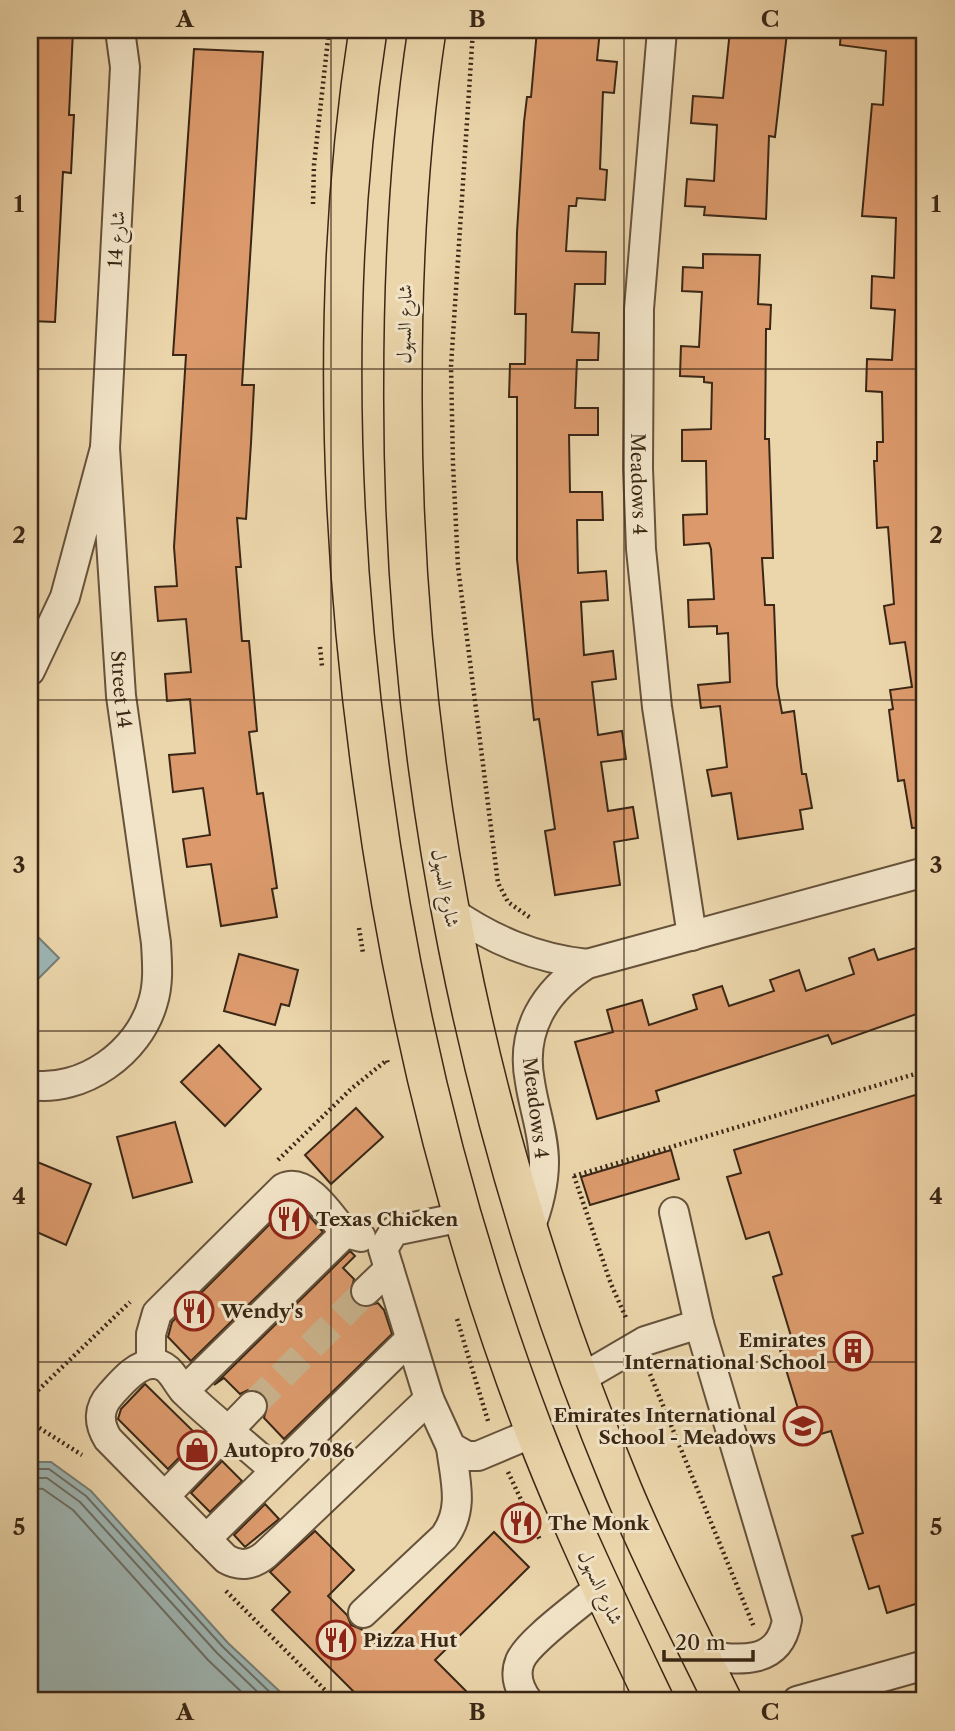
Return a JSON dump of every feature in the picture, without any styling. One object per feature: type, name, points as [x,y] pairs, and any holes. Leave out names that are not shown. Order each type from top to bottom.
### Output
[{"type":"main road","name":"شارع السهول","points":[[368,30],[352,161],[345,266],[342,411],[349,582],[358,687],[393,922],[422,1069],[462,1217],[535,1433],[600,1587],[655,1701]]},
{"type":"main road","points":[[418,30],[418,86]]},
{"type":"main road","name":"شارع السهول","points":[[427,30],[418,86],[403,318],[406,538],[415,668],[428,783],[449,910],[474,1023],[529,1231],[580,1378],[661,1578],[723,1701]]},
{"type":"street","name":"شارع 14","points":[[105,448],[125,67],[120,30]]},
{"type":"street","name":"Meadows 4","points":[[662,30],[639,309],[638,468],[641,548],[657,707],[692,936]]},
{"type":"street","points":[[30,671],[65,597],[105,448]]},
{"type":"street","name":"Street 14","points":[[30,1085],[42,1087],[71,1082],[99,1070],[122,1052],[141,1030],[153,1002],[157,973],[156,943],[121,696],[105,448]]},
{"type":"street","name":"Meadows 4","points":[[529,1231],[542,1185],[542,1138],[528,1069],[530,1034],[550,993],[567,977],[587,964],[925,872]]},
{"type":"street","name":"Meadows 4","points":[[449,910],[491,937],[532,954],[587,964]]},
{"type":"street","points":[[151,1363],[151,1334],[157,1313],[289,1185],[305,1188],[345,1233],[387,1255],[429,1399],[451,1447],[458,1496],[453,1525],[363,1613]]},
{"type":"street","points":[[674,1212],[699,1324],[785,1607],[785,1633],[778,1644],[765,1654],[750,1659],[701,1655]]},
{"type":"street","points":[[366,1291],[387,1255],[394,1231],[462,1217]]},
{"type":"street","points":[[184,1391],[345,1233]]},
{"type":"street","points":[[580,1378],[638,1345],[699,1324]]},
{"type":"street","points":[[206,1539],[410,1339]]},
{"type":"street","points":[[274,1470],[184,1391],[167,1368],[151,1363],[136,1370],[110,1395],[101,1412],[101,1422],[108,1439],[206,1539],[233,1563],[251,1563],[259,1560],[429,1399]]},
{"type":"street","points":[[164,1496],[252,1406]]},
{"type":"street","points":[[451,1447],[467,1456],[478,1456],[535,1433]]},
{"type":"street","points":[[528,1701],[521,1693],[517,1673],[524,1654],[600,1587]]},
{"type":"street","points":[[797,1701],[925,1665]]},
{"type":"path","points":[[472,30],[451,366],[458,567],[498,883],[509,902],[538,923],[532,954]]},
{"type":"path","points":[[542,1185],[925,1071]]},
{"type":"path","points":[[574,1176],[611,1284],[765,1654]]},
{"type":"water","points":[[30,929],[59,958],[30,987]]},
{"type":"water","points":[[30,1462],[51,1462],[91,1491],[228,1643],[290,1701],[30,1701]]},
{"type":"building","points":[[30,30],[73,30],[69,115],[74,115],[71,173],[63,172],[55,322],[30,321]]},
{"type":"building","points":[[537,30],[600,30],[597,60],[617,62],[614,93],[603,92],[600,169],[607,170],[605,200],[577,198],[576,206],[569,206],[566,251],[606,252],[605,284],[575,284],[572,332],[599,333],[598,360],[577,360],[575,408],[598,408],[598,435],[569,435],[570,492],[602,492],[603,520],[577,520],[578,573],[606,571],[608,600],[581,602],[584,655],[613,651],[616,679],[592,682],[598,735],[622,731],[626,759],[601,762],[608,811],[633,807],[638,838],[614,842],[620,885],[555,895],[545,831],[555,829],[539,719],[534,720],[517,559],[517,397],[509,397],[510,364],[525,364],[526,314],[515,314],[517,232],[524,122],[527,97],[531,97]]},
{"type":"building","points":[[730,30],[787,33],[775,137],[769,136],[766,219],[704,215],[705,207],[685,206],[687,179],[714,181],[717,125],[691,123],[693,96],[723,98]]},
{"type":"building","points":[[841,30],[925,30],[925,827],[912,828],[904,780],[898,781],[889,710],[893,709],[890,690],[912,687],[905,642],[890,644],[884,606],[894,604],[888,527],[877,528],[874,461],[877,461],[877,442],[883,442],[882,392],[866,391],[867,359],[892,360],[895,310],[871,308],[872,276],[894,278],[896,218],[862,216],[872,104],[883,105],[886,51],[840,45]]},
{"type":"building","points":[[194,49],[263,52],[242,385],[254,385],[251,443],[246,519],[237,518],[241,567],[236,567],[242,641],[249,641],[257,731],[249,732],[257,794],[263,793],[277,888],[272,889],[277,917],[221,926],[211,864],[187,867],[183,839],[210,835],[203,788],[173,792],[169,755],[195,753],[190,699],[167,701],[165,674],[191,672],[186,619],[158,621],[155,587],[177,586],[174,547],[186,355],[173,355]]},
{"type":"building","points":[[703,254],[760,255],[758,304],[771,305],[770,329],[766,329],[765,439],[769,439],[773,558],[762,558],[765,605],[774,605],[777,686],[782,713],[794,711],[802,774],[806,774],[812,808],[800,810],[803,829],[738,839],[731,793],[712,796],[707,770],[727,767],[720,706],[701,708],[698,685],[730,682],[728,633],[717,634],[717,626],[689,627],[688,600],[714,599],[711,549],[709,543],[684,545],[683,515],[707,514],[706,461],[682,461],[682,430],[711,429],[712,383],[704,382],[704,377],[680,376],[681,346],[699,347],[702,292],[682,291],[683,267],[703,268]]},
{"type":"building","points":[[925,945],[925,1011],[832,1044],[828,1035],[656,1091],[659,1101],[597,1119],[575,1042],[613,1032],[607,1010],[642,1000],[649,1025],[697,1009],[693,995],[722,986],[729,1006],[774,991],[770,980],[799,970],[806,991],[854,974],[849,958],[874,949],[878,960]]},
{"type":"building","points":[[239,954],[298,970],[289,1006],[281,1004],[275,1025],[224,1011]]},
{"type":"building","points":[[219,1045],[261,1089],[225,1126],[181,1082]]},
{"type":"building","name":"Emirates International School","points":[[925,1092],[925,1601],[887,1613],[879,1586],[869,1589],[852,1536],[863,1533],[831,1431],[807,1438],[780,1350],[794,1346],[773,1277],[782,1274],[769,1232],[746,1239],[727,1177],[741,1173],[734,1150]]},
{"type":"building","points":[[356,1108],[383,1137],[331,1184],[305,1155]]},
{"type":"building","points":[[175,1122],[192,1182],[133,1198],[117,1137]]},
{"type":"building","points":[[671,1150],[679,1179],[590,1205],[581,1177]]},
{"type":"building","points":[[30,1159],[91,1184],[66,1245],[30,1229]]},
{"type":"building","points":[[291,1203],[306,1212],[323,1232],[191,1361],[168,1337],[172,1322]]},
{"type":"building","points":[[350,1251],[355,1256],[343,1268],[354,1279],[350,1296],[362,1307],[378,1303],[384,1310],[392,1334],[284,1439],[264,1418],[268,1402],[263,1394],[248,1390],[240,1394],[224,1378],[214,1385]]},
{"type":"building","points":[[145,1384],[199,1437],[168,1469],[118,1419],[121,1409]]},
{"type":"building","points":[[222,1461],[242,1481],[210,1512],[191,1493]]},
{"type":"building","points":[[265,1504],[279,1519],[245,1547],[234,1535]]},
{"type":"building","points":[[315,1531],[354,1570],[328,1596],[347,1615],[351,1625],[361,1629],[379,1647],[494,1532],[529,1567],[435,1660],[476,1701],[363,1701],[272,1610],[290,1592],[270,1572]]},
{"type":"tunnel","points":[[252,1406],[366,1291]]},
{"type":"place","name":"Texas Chicken","points":[[289,1219]]},
{"type":"place","name":"Wendy's","points":[[194,1311]]},
{"type":"place","name":"Emirates International School","points":[[853,1351]]},
{"type":"place","name":"Emirates International School - Meadows","points":[[803,1426]]},
{"type":"place","name":"Autopro 7086","points":[[197,1450]]},
{"type":"place","name":"The Monk","points":[[521,1523]]},
{"type":"place","name":"Pizza Hut","points":[[336,1640]]}]
